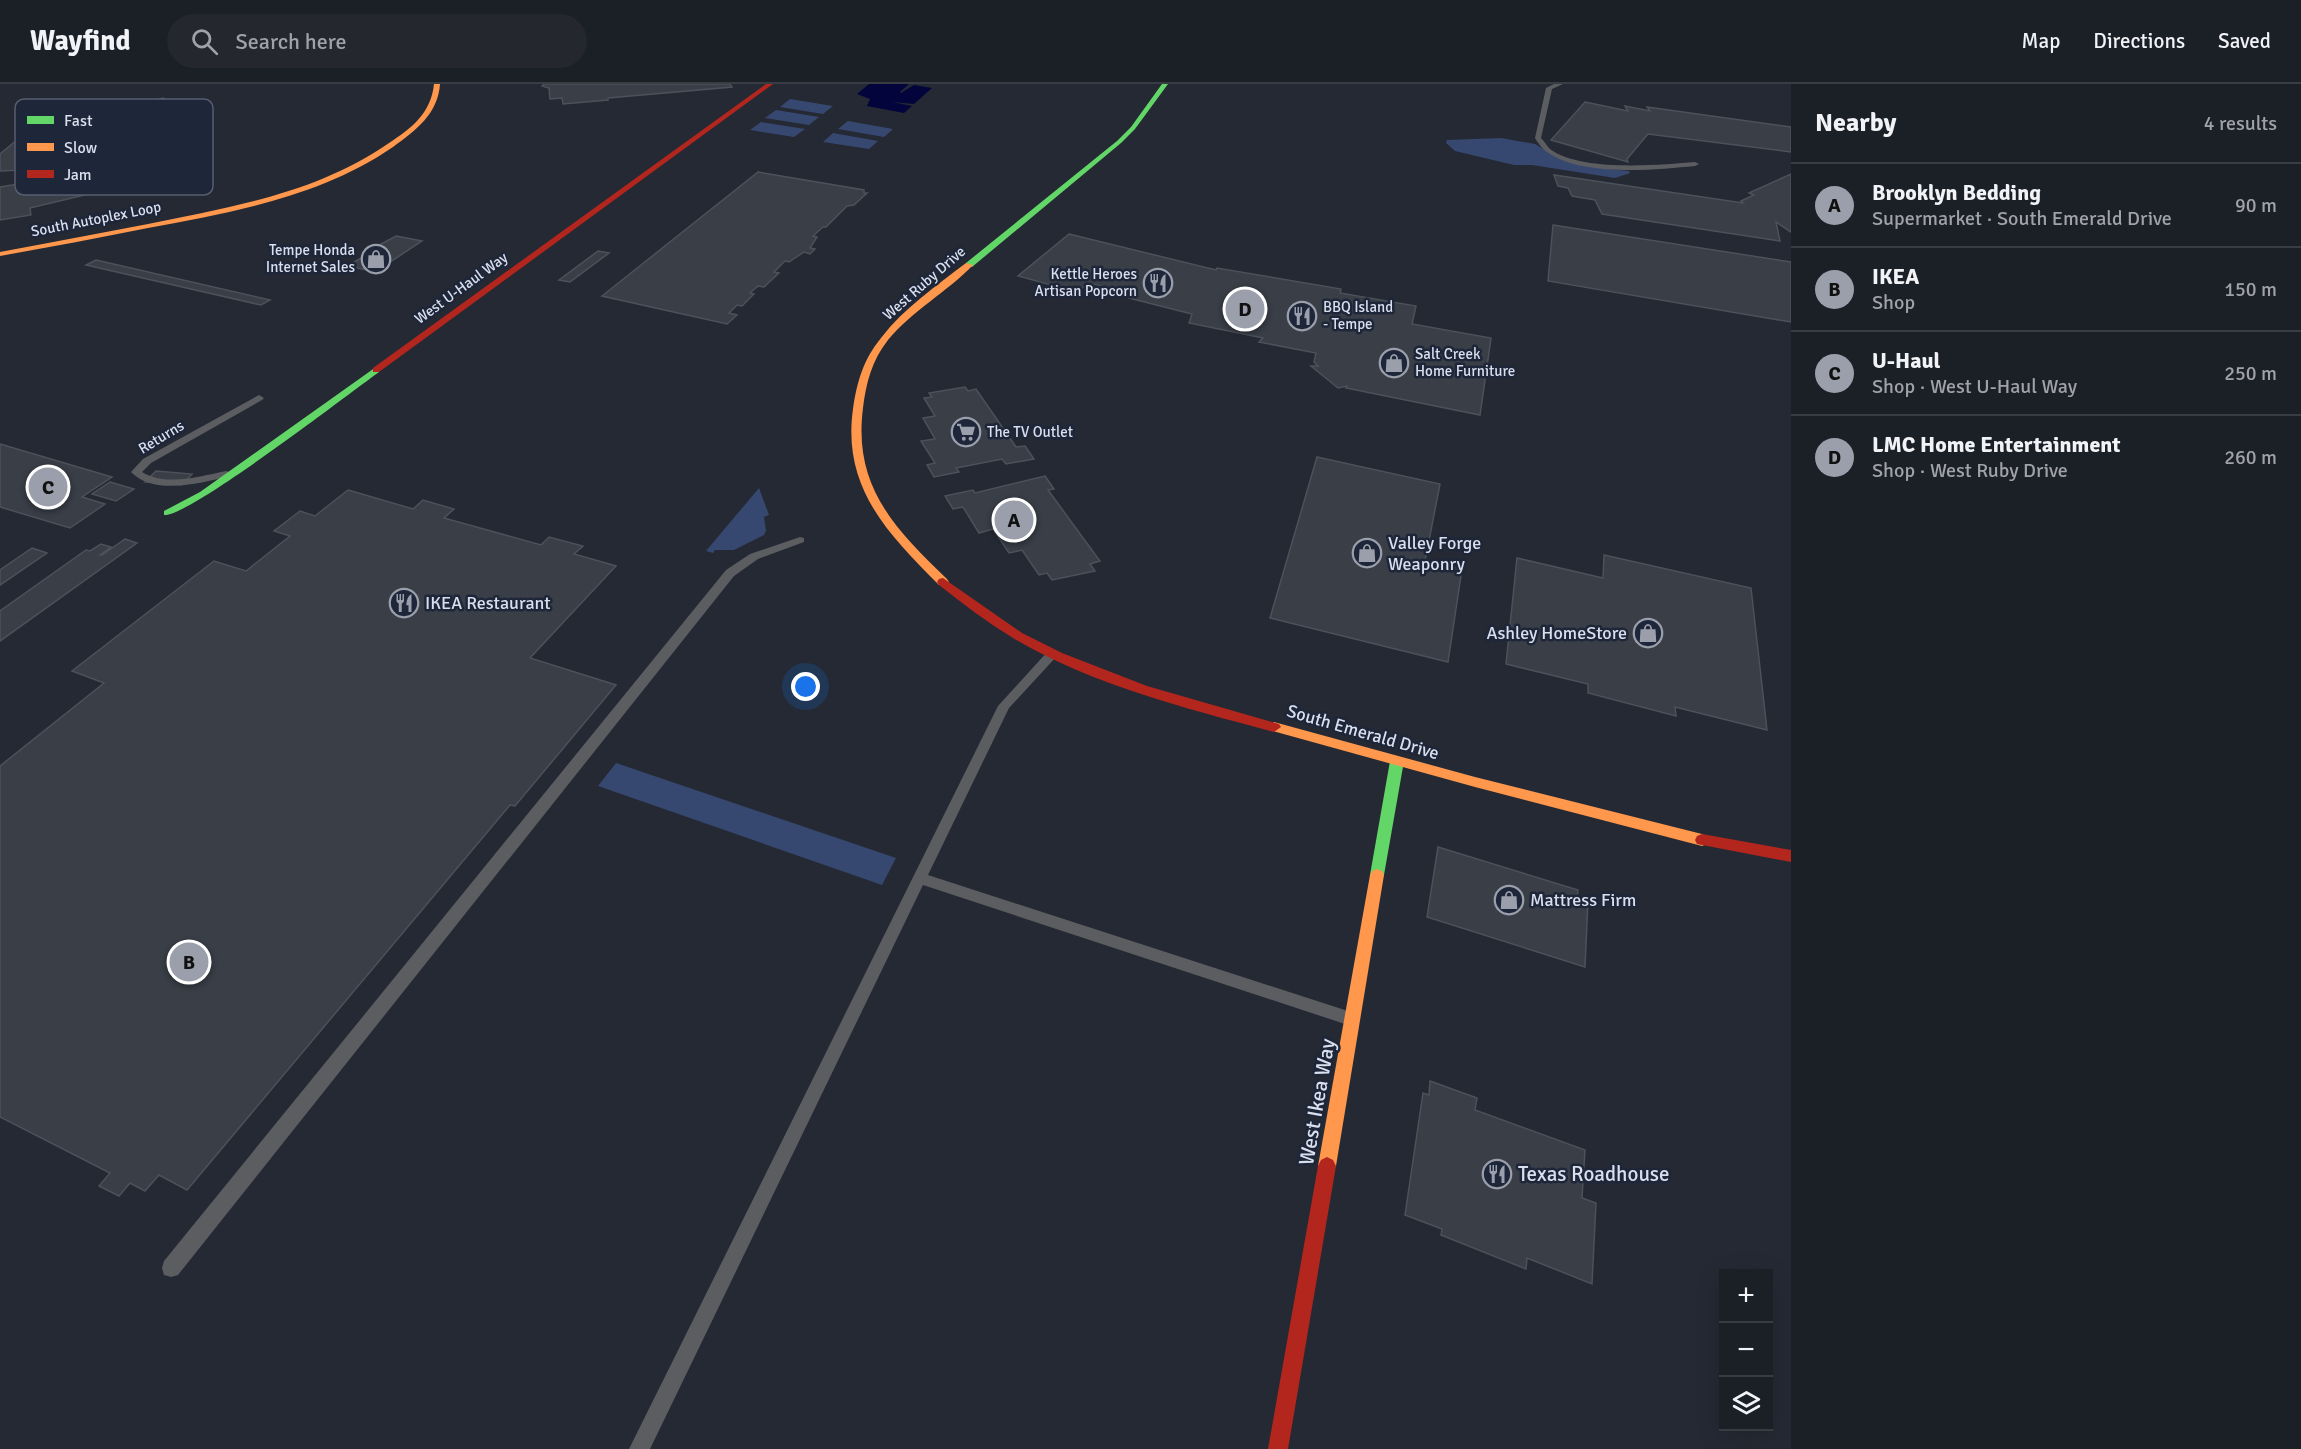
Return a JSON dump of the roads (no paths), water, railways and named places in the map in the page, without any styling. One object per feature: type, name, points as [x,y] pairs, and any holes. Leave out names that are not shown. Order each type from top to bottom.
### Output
[{"type":"street","name":"South Autoplex Loop","points":[[0,255],[202,216],[319,182],[368,160],[405,137],[436,103],[437,84]]},
{"type":"street","name":"West U-Haul Way","points":[[168,513],[195,500],[770,84]]},
{"type":"street","name":"West Ruby Drive","points":[[947,586],[887,520],[858,464],[856,412],[867,368],[877,351],[908,316],[1119,142],[1133,128],[1165,84]]},
{"type":"street","name":"South Emerald Drive","points":[[947,586],[1004,629],[1083,667],[1164,695],[1397,761],[1707,843],[1791,856]]},
{"type":"street","name":"West Ikea Way","points":[[1278,1449],[1397,761]]},
{"type":"lane","points":[[1560,84],[1550,88],[1538,138],[1540,143],[1548,149],[1588,164],[1624,168],[1695,164]]},
{"type":"lane","name":"Returns","points":[[234,472],[173,482],[152,479],[136,472],[147,461],[259,398]]},
{"type":"lane","points":[[171,1268],[730,573],[758,554],[800,540]]},
{"type":"lane","points":[[639,1449],[1004,706],[1053,653]]},
{"type":"lane","points":[[919,878],[1353,1019]]},
{"type":"place","name":"Tempe Honda Internet Sales","points":[[376,259]]},
{"type":"place","name":"Kettle Heroes Artisan Popcorn","points":[[1158,283]]},
{"type":"place","name":"LMC Home Entertainment","points":[[1245,309]]},
{"type":"place","name":"BBQ Island - Tempe","points":[[1302,316]]},
{"type":"place","name":"Salt Creek Home Furniture","points":[[1394,363]]},
{"type":"place","name":"The TV Outlet","points":[[966,432]]},
{"type":"place","name":"U-Haul","points":[[48,487]]},
{"type":"place","name":"Brooklyn Bedding","points":[[1014,520]]},
{"type":"place","name":"Valley Forge Weaponry","points":[[1367,553]]},
{"type":"place","name":"IKEA Restaurant","points":[[404,603]]},
{"type":"place","name":"Ashley HomeStore","points":[[1648,633]]},
{"type":"place","name":"Mattress Firm","points":[[1509,900]]},
{"type":"place","name":"IKEA","points":[[189,962]]},
{"type":"place","name":"Texas Roadhouse","points":[[1497,1174]]}]
